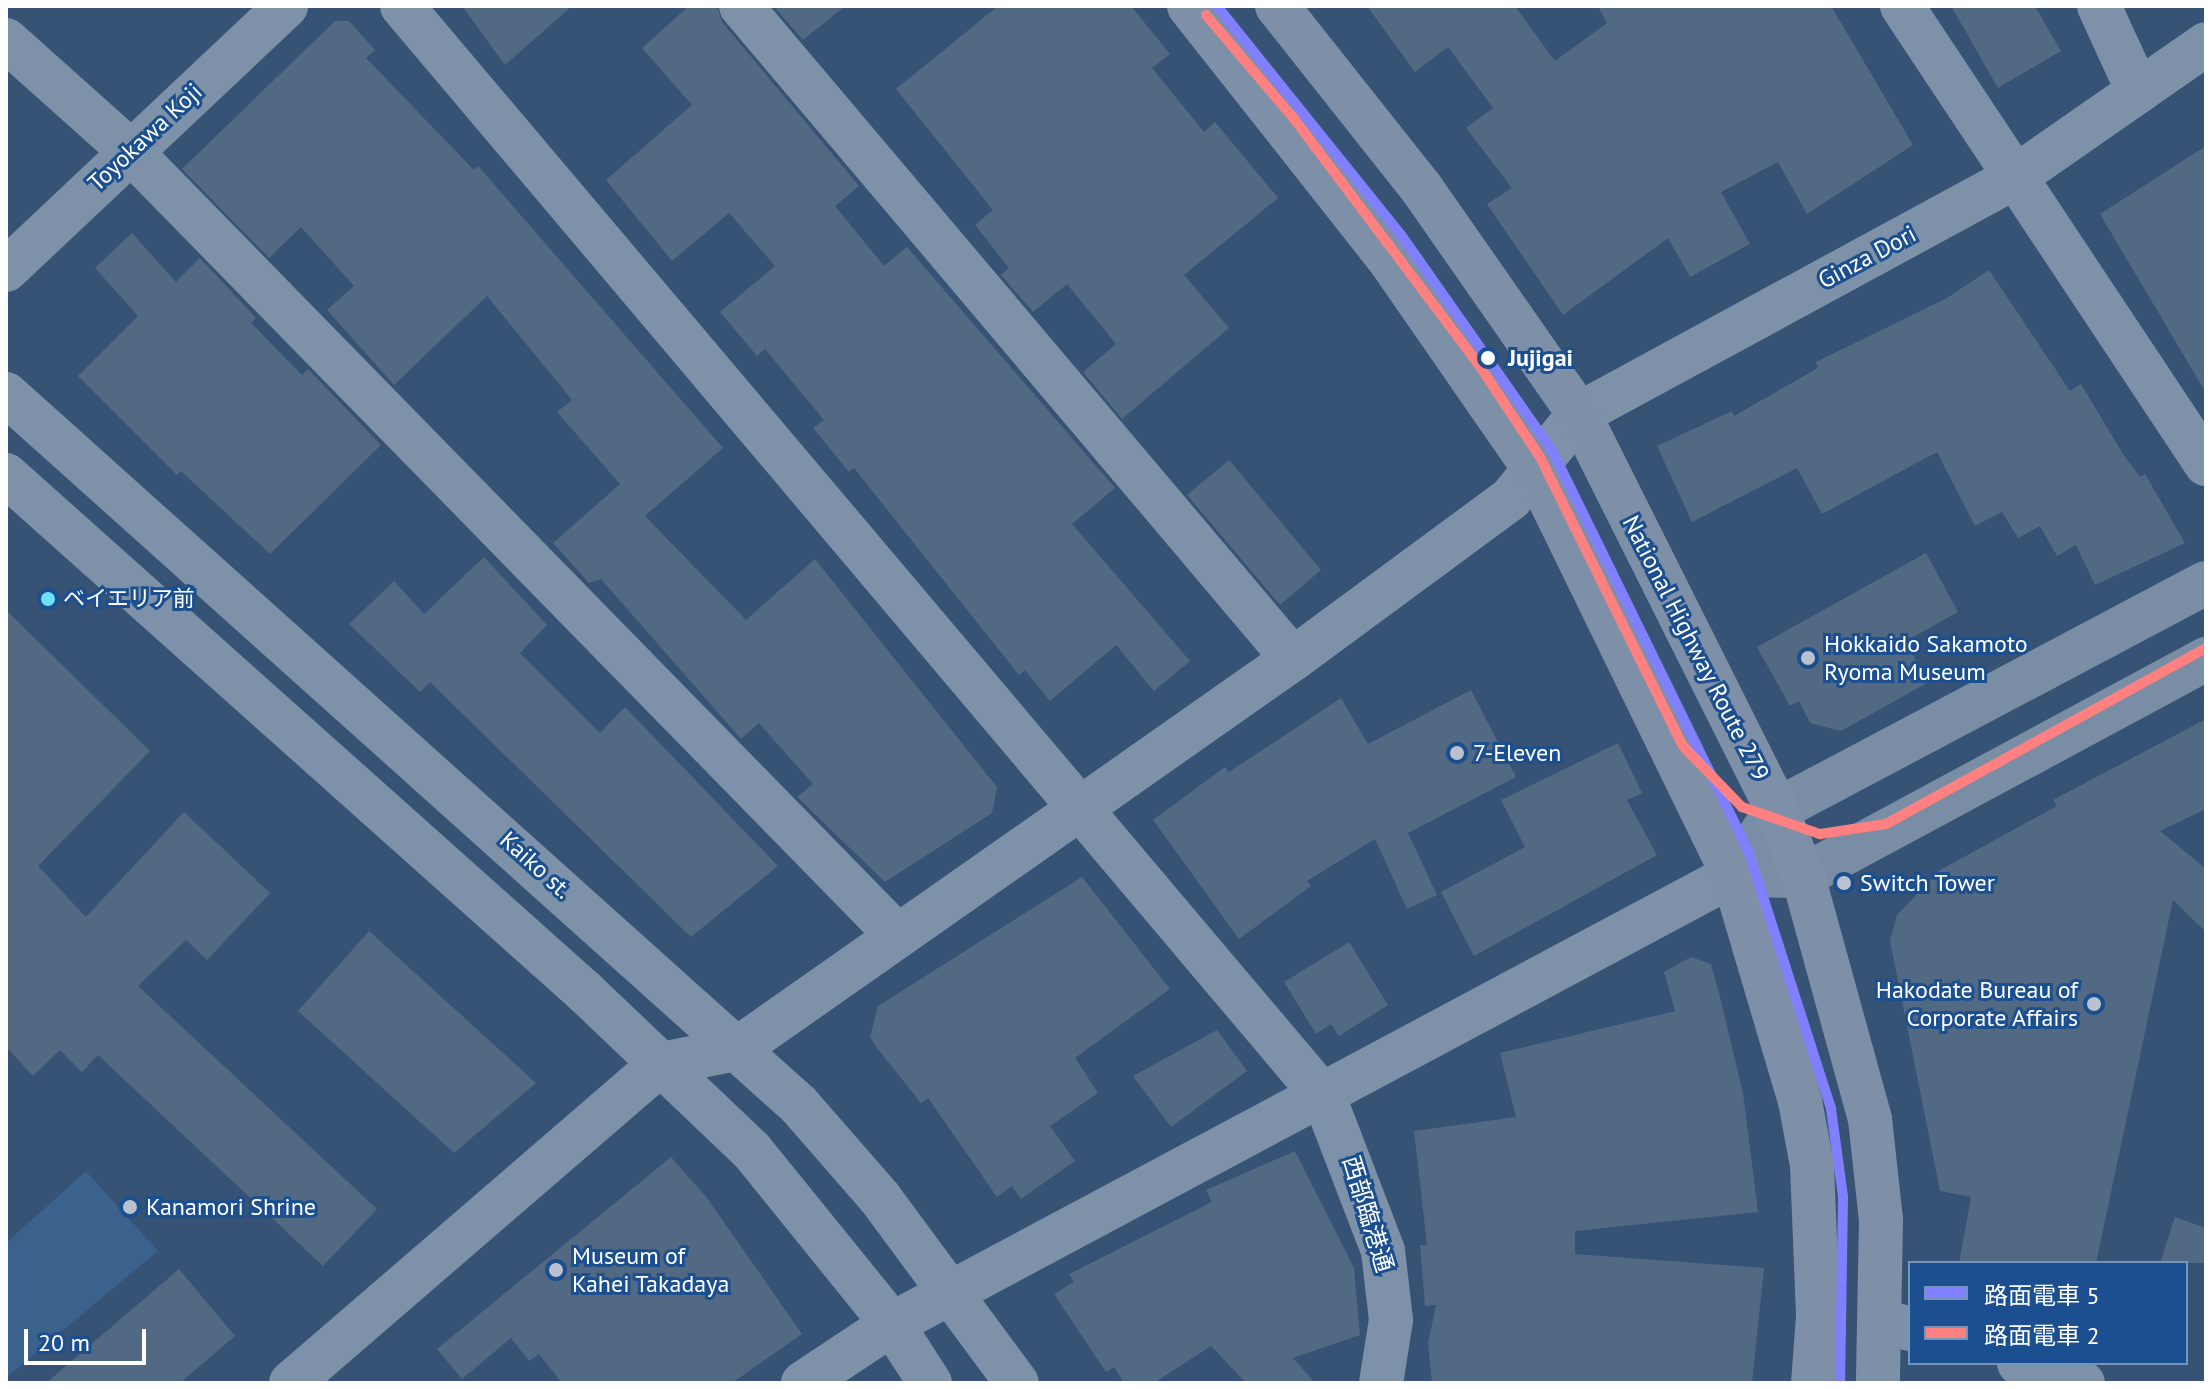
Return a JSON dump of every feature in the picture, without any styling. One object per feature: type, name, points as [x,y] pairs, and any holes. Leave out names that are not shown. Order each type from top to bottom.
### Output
[{"type":"highway","points":[[1189,6],[1391,262],[1537,473],[1733,875],[1800,1101],[1812,1165],[1818,1317],[1813,1383]]},
{"type":"highway","name":"National Highway Route 279","points":[[1277,6],[1422,189],[1579,414],[1777,810],[1803,876],[1870,1119],[1895,1325],[1878,1383]]},
{"type":"main road","points":[[1733,875],[1777,810],[2206,583]]},
{"type":"main road","points":[[1733,875],[1803,876],[2206,659]]},
{"type":"street","name":"Toyokawa Koji","points":[[6,270],[129,150],[286,6]]},
{"type":"street","name":"西部臨港通","points":[[402,6],[1324,1097],[1383,1251],[1391,1320],[1381,1383]]},
{"type":"street","points":[[741,6],[1293,659]]},
{"type":"street","points":[[1902,6],[2012,179],[2206,464]]},
{"type":"street","points":[[2099,6],[2138,91]]},
{"type":"street","points":[[6,40],[129,150],[897,935]]},
{"type":"street","name":"Ginza Dori","points":[[737,1049],[1293,659],[1537,473],[1579,414],[2012,179],[2206,44]]},
{"type":"street","name":"Kaiko st.","points":[[6,394],[799,1105],[954,1292],[1017,1383]]},
{"type":"street","points":[[6,475],[661,1064],[752,1151],[892,1324],[930,1383]]},
{"type":"street","points":[[803,1383],[892,1324],[1324,1097],[1733,875]]},
{"type":"street","points":[[291,1383],[661,1064],[737,1049]]},
{"type":"street","points":[[2025,1365],[2083,1383]]},
{"type":"water","points":[[86,1171],[158,1251],[6,1378],[6,1243]]},
{"type":"building","points":[[462,6],[572,6],[505,65]]},
{"type":"building","points":[[689,6],[717,6],[722,22],[859,186],[835,206],[884,266],[907,247],[1115,488],[1072,524],[1190,661],[1154,691],[1116,645],[1050,701],[1025,670],[1019,675],[854,468],[849,472],[813,428],[824,420],[765,349],[757,356],[720,312],[775,266],[729,213],[672,261],[606,180],[692,105],[642,48]]},
{"type":"building","points":[[780,6],[845,6],[803,40],[776,9]]},
{"type":"building","points":[[998,6],[1131,6],[1170,54],[1152,68],[1204,132],[1215,122],[1278,198],[1184,275],[1229,328],[1122,419],[1083,372],[1116,344],[1067,284],[1033,312],[1001,275],[1009,268],[975,225],[993,210],[896,89]]},
{"type":"building","points":[[1367,6],[1515,6],[1555,61],[1607,23],[1598,6],[1831,6],[1913,145],[1807,214],[1778,162],[1721,192],[1750,244],[1690,277],[1668,238],[1563,315],[1487,204],[1512,188],[1466,128],[1493,108],[1448,47],[1415,72]]},
{"type":"building","points":[[1951,6],[2035,6],[2061,51],[1998,88]]},
{"type":"building","points":[[335,21],[349,21],[375,50],[366,58],[474,170],[478,166],[723,448],[645,516],[746,620],[815,559],[997,787],[992,813],[885,882],[797,797],[813,784],[759,723],[741,739],[601,579],[589,583],[553,543],[620,484],[557,412],[572,400],[487,296],[394,385],[327,310],[354,286],[301,227],[269,258],[182,169]]},
{"type":"building","points":[[2206,146],[2206,393],[2100,214]]},
{"type":"building","points":[[132,233],[176,282],[200,258],[256,318],[251,323],[302,375],[308,369],[381,445],[270,554],[181,471],[177,475],[78,376],[138,316],[95,268]]},
{"type":"building","points":[[1989,270],[2070,391],[2081,384],[2123,454],[2140,477],[2145,474],[2185,543],[2095,585],[2076,545],[2057,556],[2040,526],[2018,538],[2002,512],[1975,526],[1937,452],[1822,514],[1797,468],[1692,522],[1657,446],[1732,411],[1734,416],[1818,368],[1816,362],[1947,298]]},
{"type":"building","points":[[1229,460],[1321,570],[1280,605],[1187,495]]},
{"type":"building","points":[[1926,553],[1958,612],[1906,641],[1927,683],[1841,731],[1810,723],[1799,701],[1790,706],[1757,647]]},
{"type":"building","points":[[484,557],[547,625],[520,653],[600,733],[625,707],[778,866],[691,937],[430,682],[420,692],[349,624],[394,581],[424,614]]},
{"type":"building","points":[[6,610],[150,751],[38,866],[86,917],[184,812],[270,893],[207,960],[186,940],[138,986],[377,1209],[323,1266],[98,1055],[82,1072],[60,1050],[33,1076],[6,1047]]},
{"type":"building","points":[[1471,690],[1516,777],[1408,833],[1437,895],[1407,909],[1375,839],[1307,881],[1311,886],[1239,939],[1153,820],[1225,767],[1229,772],[1341,698],[1368,744]]},
{"type":"building","points":[[2206,719],[2206,809],[2160,831],[2206,869],[2206,932],[2173,900],[2096,1261],[1959,1261],[1971,1197],[1940,1191],[1890,941],[1897,915],[1940,870],[2057,806],[2053,800]]},
{"type":"building","points":[[1618,743],[1642,793],[1627,800],[1657,855],[1474,956],[1441,892],[1525,847],[1501,800]]},
{"type":"building","points":[[1082,877],[1170,989],[1075,1058],[1098,1093],[1050,1126],[1075,1161],[1021,1199],[1012,1186],[997,1197],[928,1098],[921,1103],[870,1037],[878,1006]]},
{"type":"building","points":[[369,931],[536,1083],[454,1153],[298,1011]]},
{"type":"building","points":[[1349,942],[1388,1005],[1339,1036],[1331,1024],[1316,1034],[1284,982]]},
{"type":"building","points":[[1691,957],[1711,964],[1719,993],[1743,1093],[1758,1212],[1575,1231],[1575,1254],[1764,1268],[1752,1383],[1432,1383],[1428,1343],[1436,1305],[1425,1306],[1420,1245],[1427,1245],[1414,1131],[1516,1117],[1500,1053],[1675,1011],[1664,972]]},
{"type":"building","points":[[1217,1030],[1247,1071],[1171,1127],[1133,1076]]},
{"type":"building","points":[[1295,1151],[1354,1268],[1360,1335],[1293,1358],[1315,1383],[1246,1383],[1211,1346],[1154,1383],[1124,1383],[1114,1367],[1106,1372],[1054,1294],[1074,1282],[1069,1274],[1212,1202],[1206,1190]]},
{"type":"building","points":[[671,1157],[707,1198],[802,1334],[732,1383],[562,1383],[539,1354],[529,1361],[511,1338],[462,1379],[437,1349]]},
{"type":"building","points":[[2175,1217],[2206,1228],[2206,1263],[2161,1261]]},
{"type":"building","points":[[179,1269],[235,1336],[180,1383],[46,1383]]},
{"type":"tram line","name":"5","points":[[1217,6],[1402,236],[1552,450],[1749,853],[1831,1109],[1843,1197],[1840,1383]]},
{"type":"tram line","name":"2","points":[[1206,15],[1295,120],[1479,365],[1540,457],[1683,746],[1742,807],[1820,834],[1886,824],[2206,648]]},
{"type":"place","name":"Jujigai","points":[[1488,358]]},
{"type":"place","name":"ベイエリア前","points":[[48,599]]},
{"type":"place","name":"Hokkaido Sakamoto Ryoma Museum","points":[[1808,658]]},
{"type":"place","name":"7-Eleven","points":[[1457,753]]},
{"type":"place","name":"Switch Tower","points":[[1844,883]]},
{"type":"place","name":"Hakodate Bureau of Corporate Affairs","points":[[2094,1004]]},
{"type":"place","name":"Kanamori Shrine","points":[[130,1207]]},
{"type":"place","name":"Museum of Kahei Takadaya","points":[[556,1270]]}]
